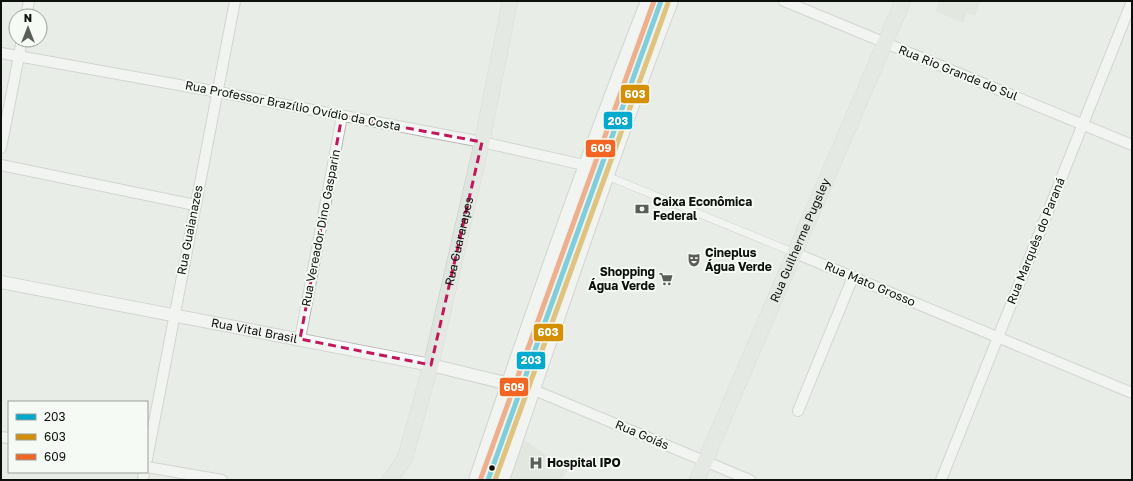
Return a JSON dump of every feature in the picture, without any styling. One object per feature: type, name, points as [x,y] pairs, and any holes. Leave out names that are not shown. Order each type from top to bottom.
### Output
[{"type":"main road","name":"Rua Guararapes","points":[[405,458],[431,365],[482,142],[510,1]]},
{"type":"main road","name":"Rua Guilherme Pugsley","points":[[697,480],[904,1]]},
{"type":"main road","points":[[390,480],[405,458]]},
{"type":"street","name":"Rua Guaianazes","points":[[148,454],[235,1]]},
{"type":"street","points":[[475,480],[584,165],[646,1]]},
{"type":"street","points":[[503,480],[607,176],[642,78],[672,1]]},
{"type":"street","name":"Rua Rio Grande do Sul","points":[[784,1],[1132,144]]},
{"type":"street","name":"Rua Marquês do Paraná","points":[[941,480],[1132,1]]},
{"type":"street","points":[[1,148],[21,48]]},
{"type":"street","name":"Rua Professor Brazílio Ovídio da Costa","points":[[1,53],[482,142],[584,165]]},
{"type":"street","name":"Rua Vereador Dino Gasparin","points":[[300,339],[342,116]]},
{"type":"street","points":[[1,165],[195,205]]},
{"type":"street","name":"Rua Mato Grosso","points":[[607,176],[1132,393]]},
{"type":"street","points":[[798,411],[853,277]]},
{"type":"street","name":"Rua Vital Brasil","points":[[1,282],[431,365],[534,390]]},
{"type":"street","name":"Rua Goiás","points":[[534,390],[750,480]]},
{"type":"street","name":"Rua Guararapes","points":[[400,480],[405,458]]},
{"type":"street","points":[[148,467],[222,480]]},
{"type":"highlighted area","points":[[342,116],[482,142],[431,365],[300,339]]},
{"type":"shaded area","points":[[939,1],[981,1],[975,16],[967,13],[963,23],[935,11]]},
{"type":"shaded area","name":"Hospital IPO","points":[[520,437],[567,469],[562,480],[508,480]]},
{"type":"transit line","name":"609","points":[[481,478],[654,1]]},
{"type":"transit line","name":"203","points":[[488,480],[661,1]]},
{"type":"transit line","name":"603","points":[[495,480],[668,3]]},
{"type":"place","name":"Caixa Econômica Federal","points":[[642,209]]},
{"type":"place","name":"Cineplus Água Verde","points":[[694,260]]},
{"type":"place","name":"Shopping Água Verde","points":[[666,279]]},
{"type":"place","name":"Hospital IPO","points":[[536,463]]}]
